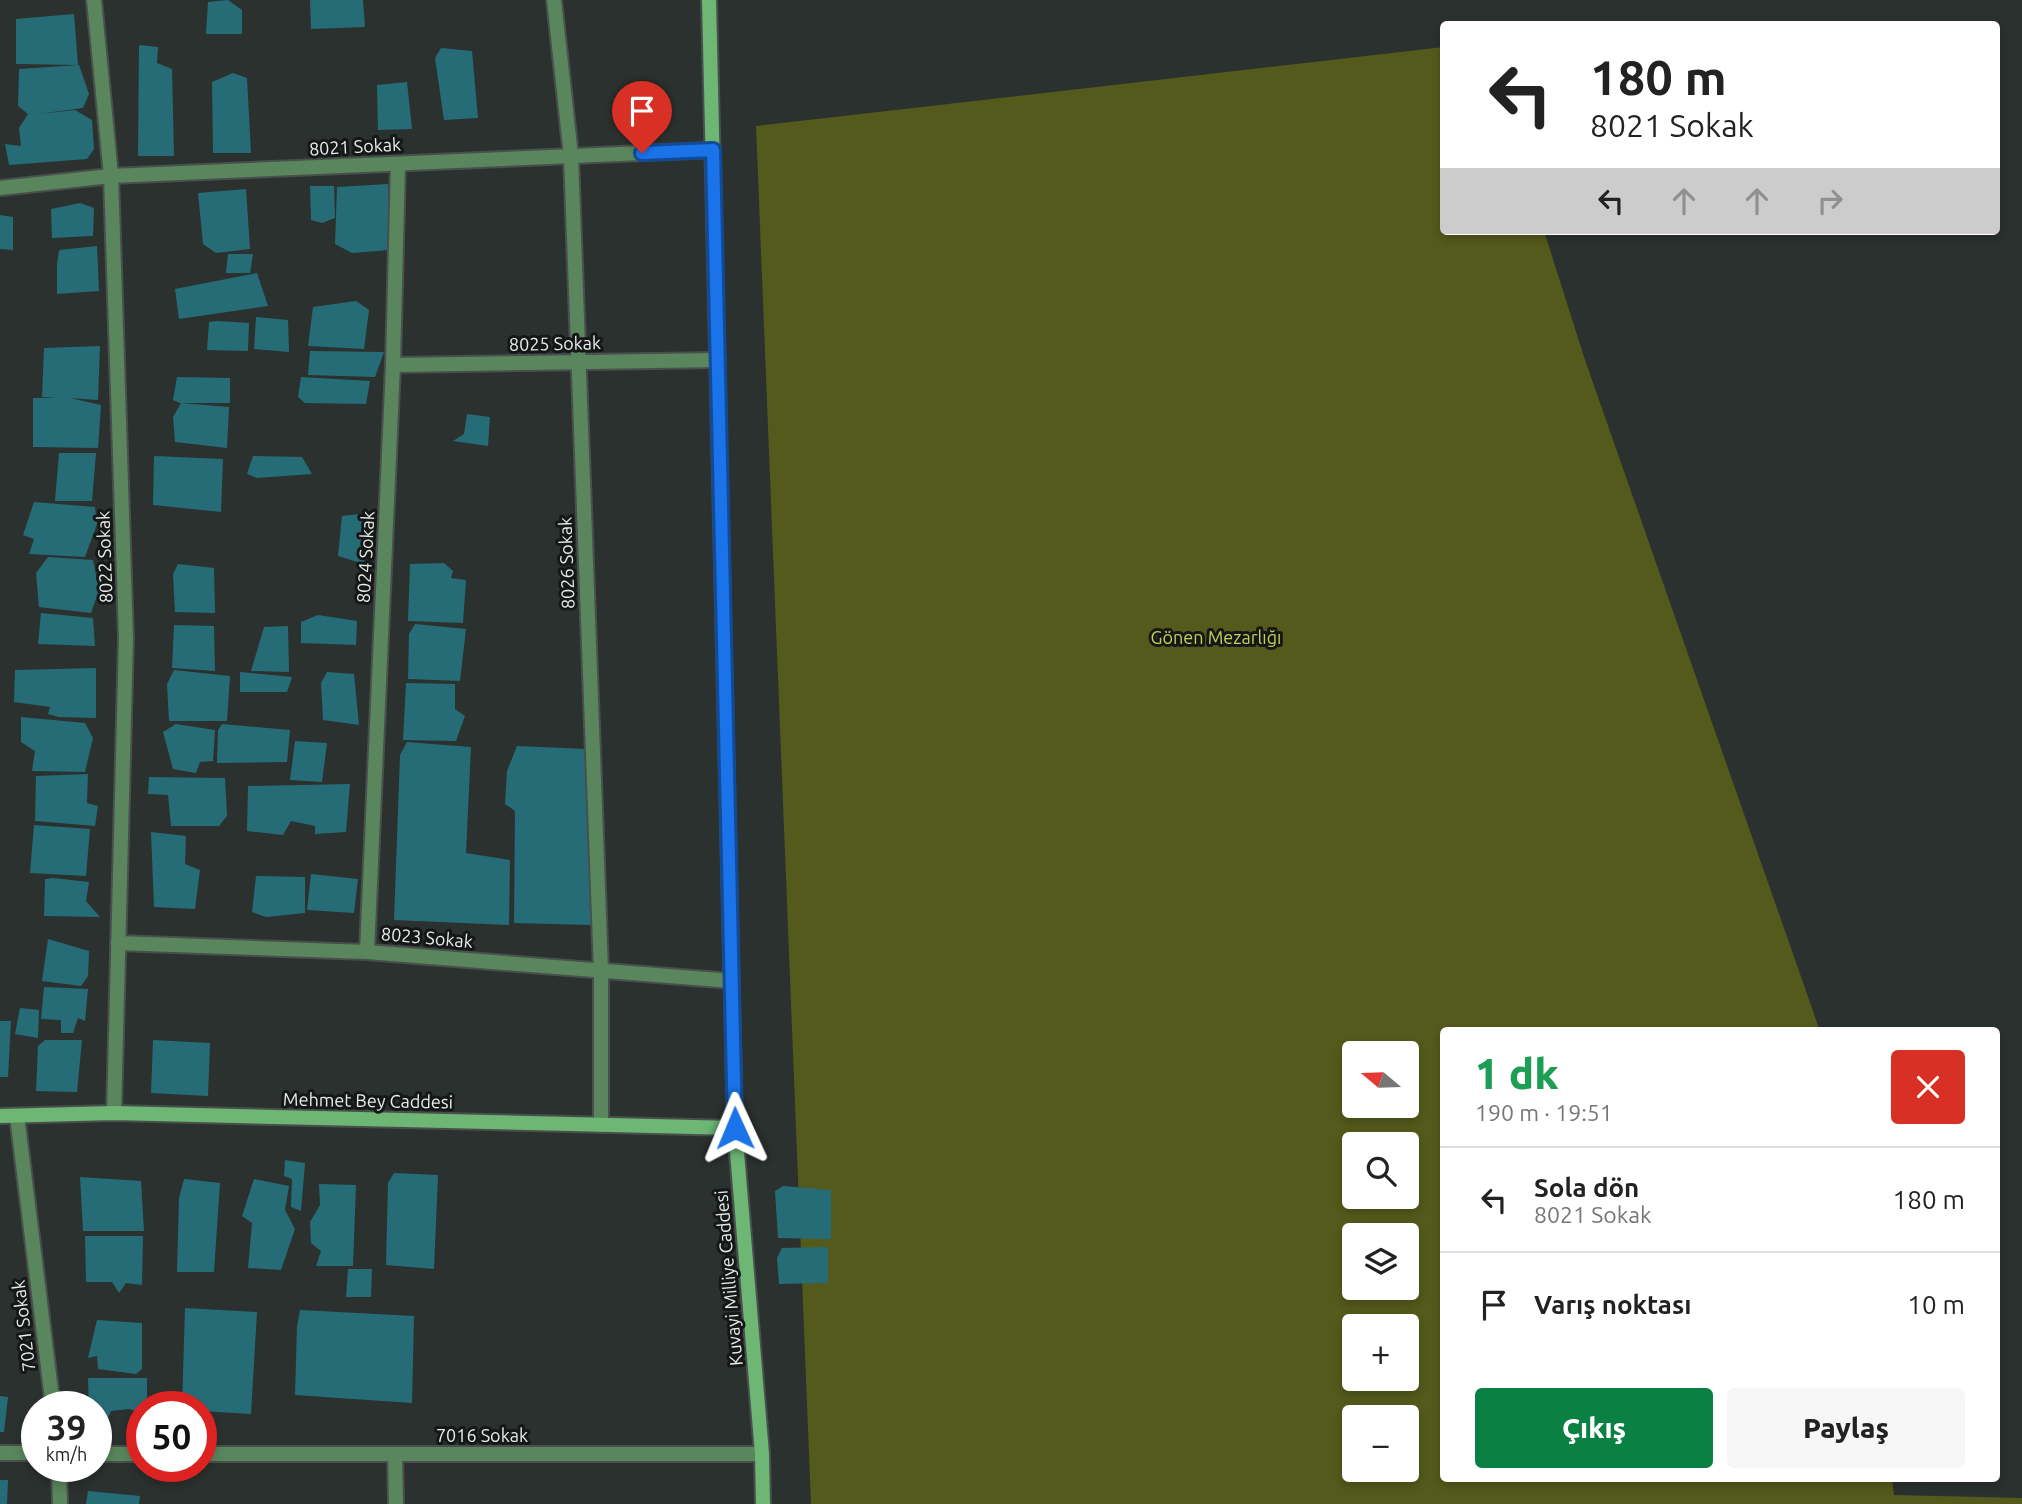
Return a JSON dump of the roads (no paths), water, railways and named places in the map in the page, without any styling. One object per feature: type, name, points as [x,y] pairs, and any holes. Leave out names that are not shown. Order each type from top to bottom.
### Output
[{"type":"main road","name":"Kuvayi Milliye Caddesi","points":[[709,0],[735,1128],[762,1454],[763,1504]]},
{"type":"main road","name":"Mehmet Bey Caddesi","points":[[0,1116],[114,1113],[735,1128]]},
{"type":"street","name":"8022 Sokak","points":[[94,0],[111,176],[126,638],[114,1113]]},
{"type":"street","name":"8026 Sokak","points":[[554,0],[571,156],[601,971],[601,1125]]},
{"type":"street","name":"8021 Sokak","points":[[0,188],[111,176],[713,150]]},
{"type":"street","name":"8024 Sokak","points":[[367,952],[393,365],[398,164]]},
{"type":"street","name":"8025 Sokak","points":[[393,365],[718,360]]},
{"type":"street","name":"8023 Sokak","points":[[118,943],[367,952],[732,981]]},
{"type":"street","name":"7021 Sokak","points":[[17,1116],[50,1391]]},
{"type":"street","points":[[0,1453],[21,1453]]},
{"type":"street","name":"7016 Sokak","points":[[217,1454],[762,1454]]},
{"type":"street","points":[[395,1454],[396,1504]]},
{"type":"street","points":[[59,1482],[60,1504]]},
{"type":"park label","name":"Gönen Mezarlığı","points":[[1216,637]]}]
